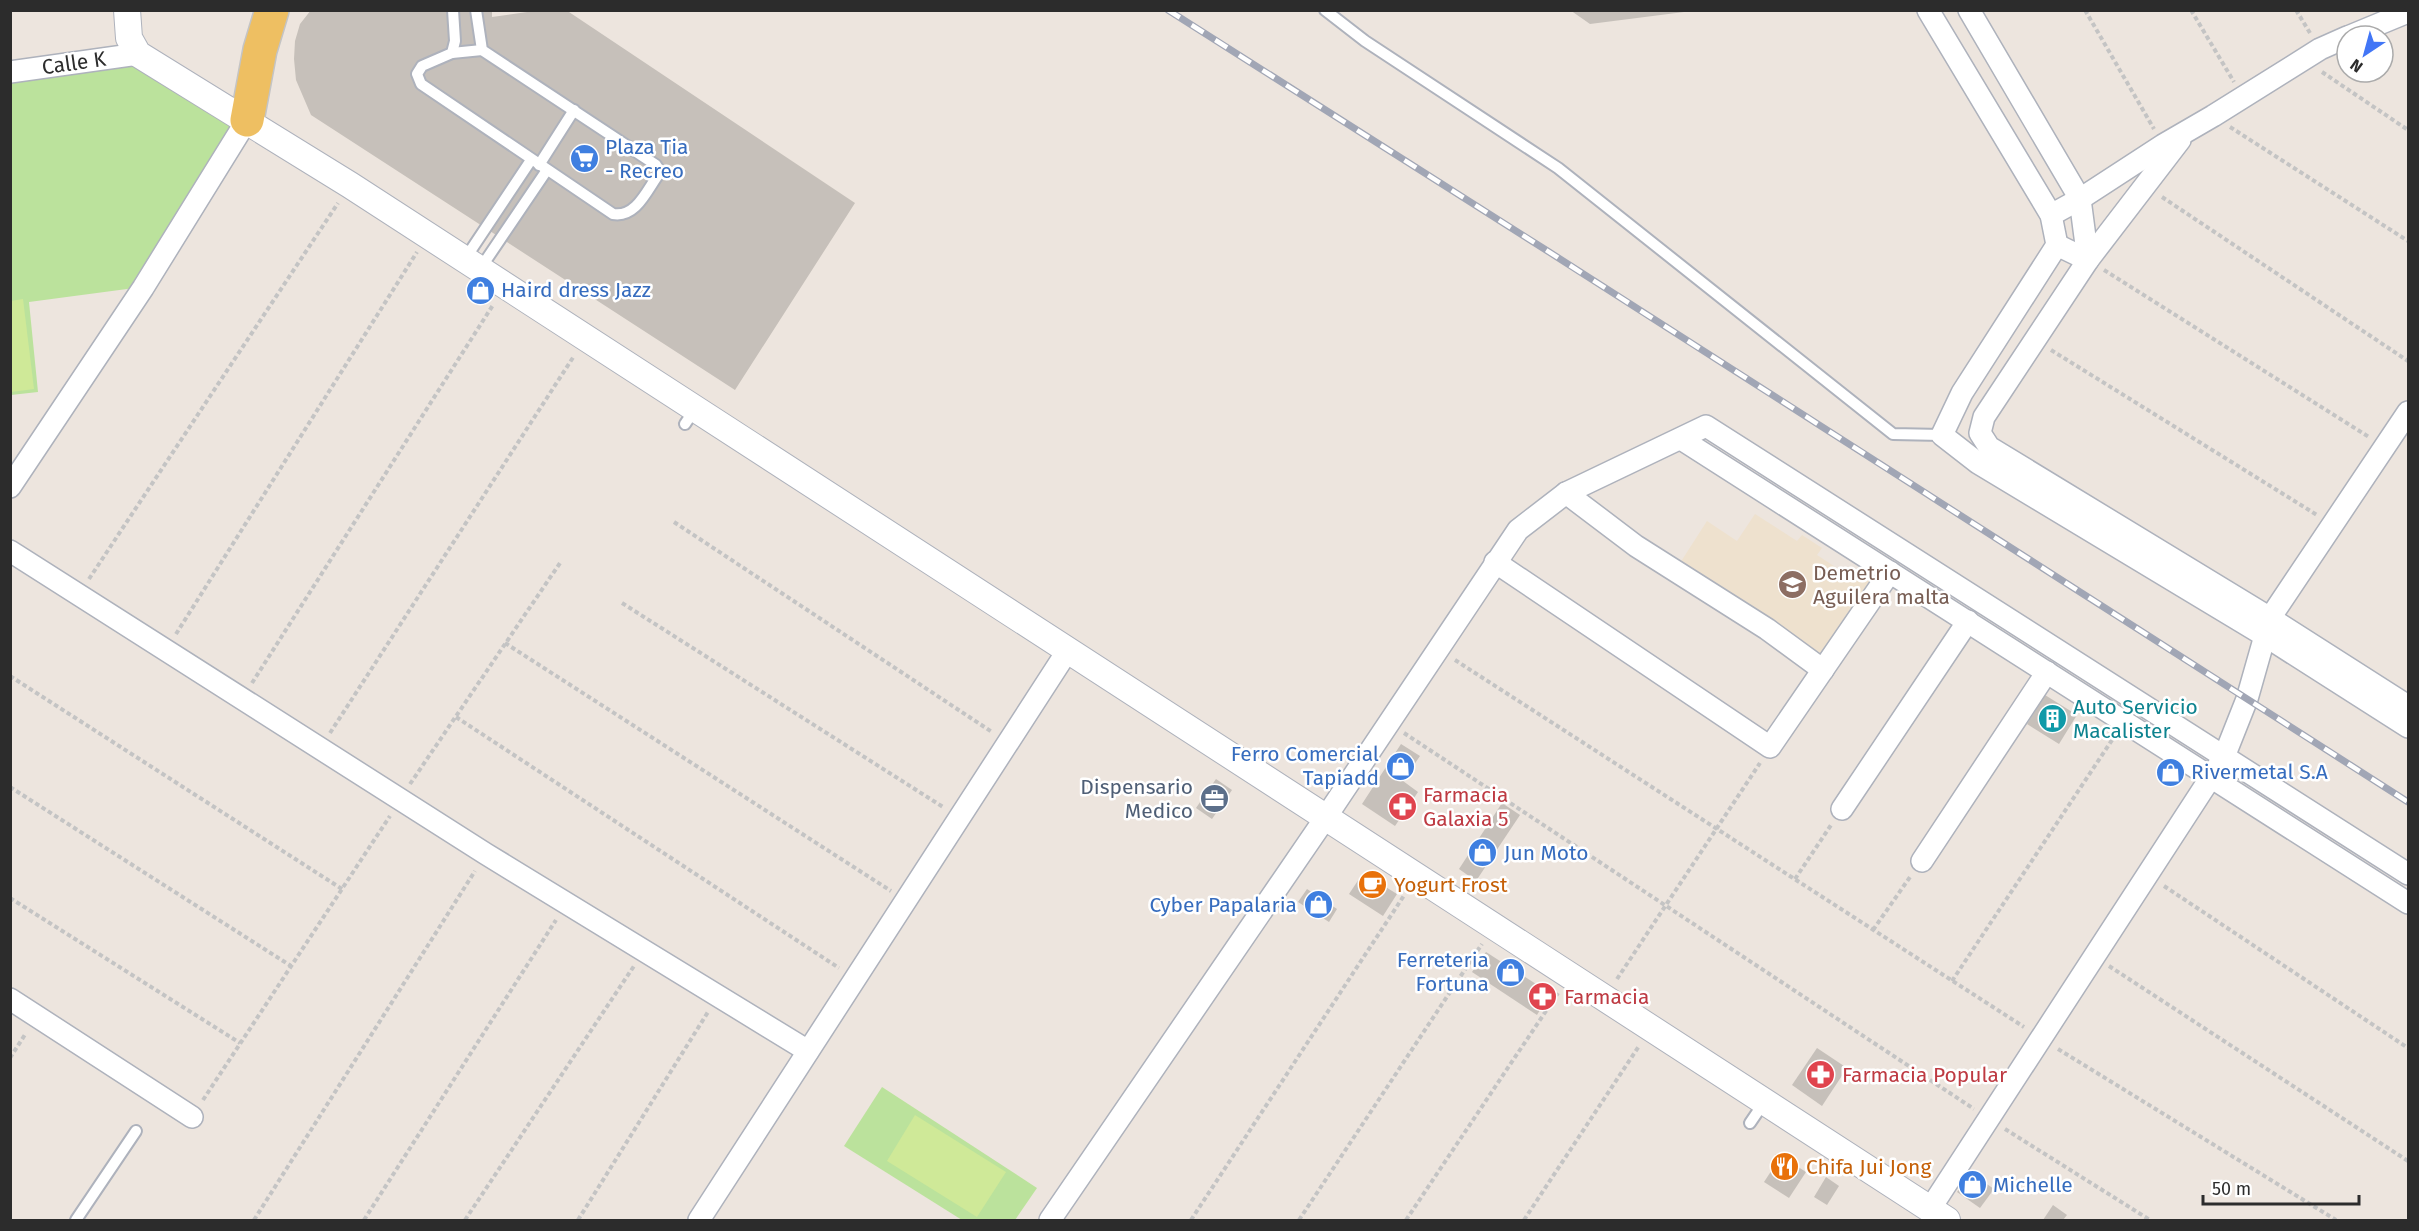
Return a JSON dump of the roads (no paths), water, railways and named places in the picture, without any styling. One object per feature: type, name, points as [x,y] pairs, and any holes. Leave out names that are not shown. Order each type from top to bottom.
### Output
[{"type":"main road","points":[[248,120],[260,50],[272,10]]},
{"type":"street","points":[[127,10],[129,38],[138,54],[248,120],[506,285],[586,338],[690,416],[1068,650],[1938,1215],[1988,1119],[2224,757],[2247,699],[2269,627],[2333,525],[2409,412]]},
{"type":"street","points":[[1928,10],[2051,215],[2057,245],[1962,393],[1942,435],[1978,463],[2409,705]]},
{"type":"street","points":[[1969,10],[2080,199],[2088,260]]},
{"type":"street","points":[[2380,24],[2409,12]]},
{"type":"street","points":[[2051,215],[2304,60],[2335,44]]},
{"type":"street","name":"Calle K","points":[[10,72],[138,54]]},
{"type":"street","points":[[10,487],[143,288],[248,120]]},
{"type":"street","points":[[2185,133],[2088,260],[1984,417],[1980,433],[1989,447],[2269,627],[2409,727]]},
{"type":"street","points":[[2057,245],[2088,260]]},
{"type":"street","points":[[1050,1221],[1326,817],[1518,530],[1566,493],[1706,426],[2409,874]]},
{"type":"street","points":[[1681,439],[2409,903]]},
{"type":"street","points":[[1566,493],[1636,546],[1767,629],[1823,670]]},
{"type":"street","points":[[10,551],[486,854],[808,1051]]},
{"type":"street","points":[[1495,562],[1770,747],[1890,573]]},
{"type":"street","points":[[1842,809],[1968,621]]},
{"type":"street","points":[[699,1221],[1068,650]]},
{"type":"street","points":[[1922,861],[2047,672]]},
{"type":"street","points":[[10,999],[192,1117]]},
{"type":"lane","points":[[452,53],[455,25],[453,10]]},
{"type":"lane","points":[[476,10],[482,50]]},
{"type":"lane","points":[[1325,10],[1365,41],[1558,168],[1893,434],[1942,435]]},
{"type":"lane","points":[[482,50],[656,165],[659,170],[658,175],[635,208],[619,215],[614,214],[421,84],[417,74],[422,66],[452,53],[482,50]]},
{"type":"lane","points":[[472,264],[574,110]]},
{"type":"lane","points":[[472,264],[539,165]]},
{"type":"lane","points":[[1750,1123],[1765,1101]]},
{"type":"lane","points":[[76,1221],[136,1131]]},
{"type":"railway","points":[[1168,10],[2408,802]]},
{"type":"place","name":"Plaza Tia - Recreo","points":[[584,159]]},
{"type":"place","name":"Haird dress Jazz","points":[[480,290]]},
{"type":"place","name":"Demetrio Aguilera malta","points":[[1792,585]]},
{"type":"place","name":"Auto Servicio Macalister","points":[[2052,719]]},
{"type":"place","name":"Ferro Comercial Tapiadd","points":[[1400,766]]},
{"type":"place","name":"Rivermetal S.A","points":[[2170,772]]},
{"type":"place","name":"Dispensario Medico","points":[[1214,799]]},
{"type":"place","name":"Farmacia Galaxia 5","points":[[1402,807]]},
{"type":"place","name":"Jun Moto","points":[[1483,853]]},
{"type":"place","name":"Yogurt Frost","points":[[1373,885]]},
{"type":"place","name":"Cyber Papalaria","points":[[1318,905]]},
{"type":"place","name":"Ferreteria Fortuna","points":[[1510,972]]},
{"type":"place","name":"Farmacia","points":[[1543,997]]},
{"type":"place","name":"Farmacia Popular","points":[[1821,1075]]},
{"type":"place","name":"Chifa Jui Jong","points":[[1785,1167]]},
{"type":"place","name":"Michelle","points":[[1972,1185]]}]
